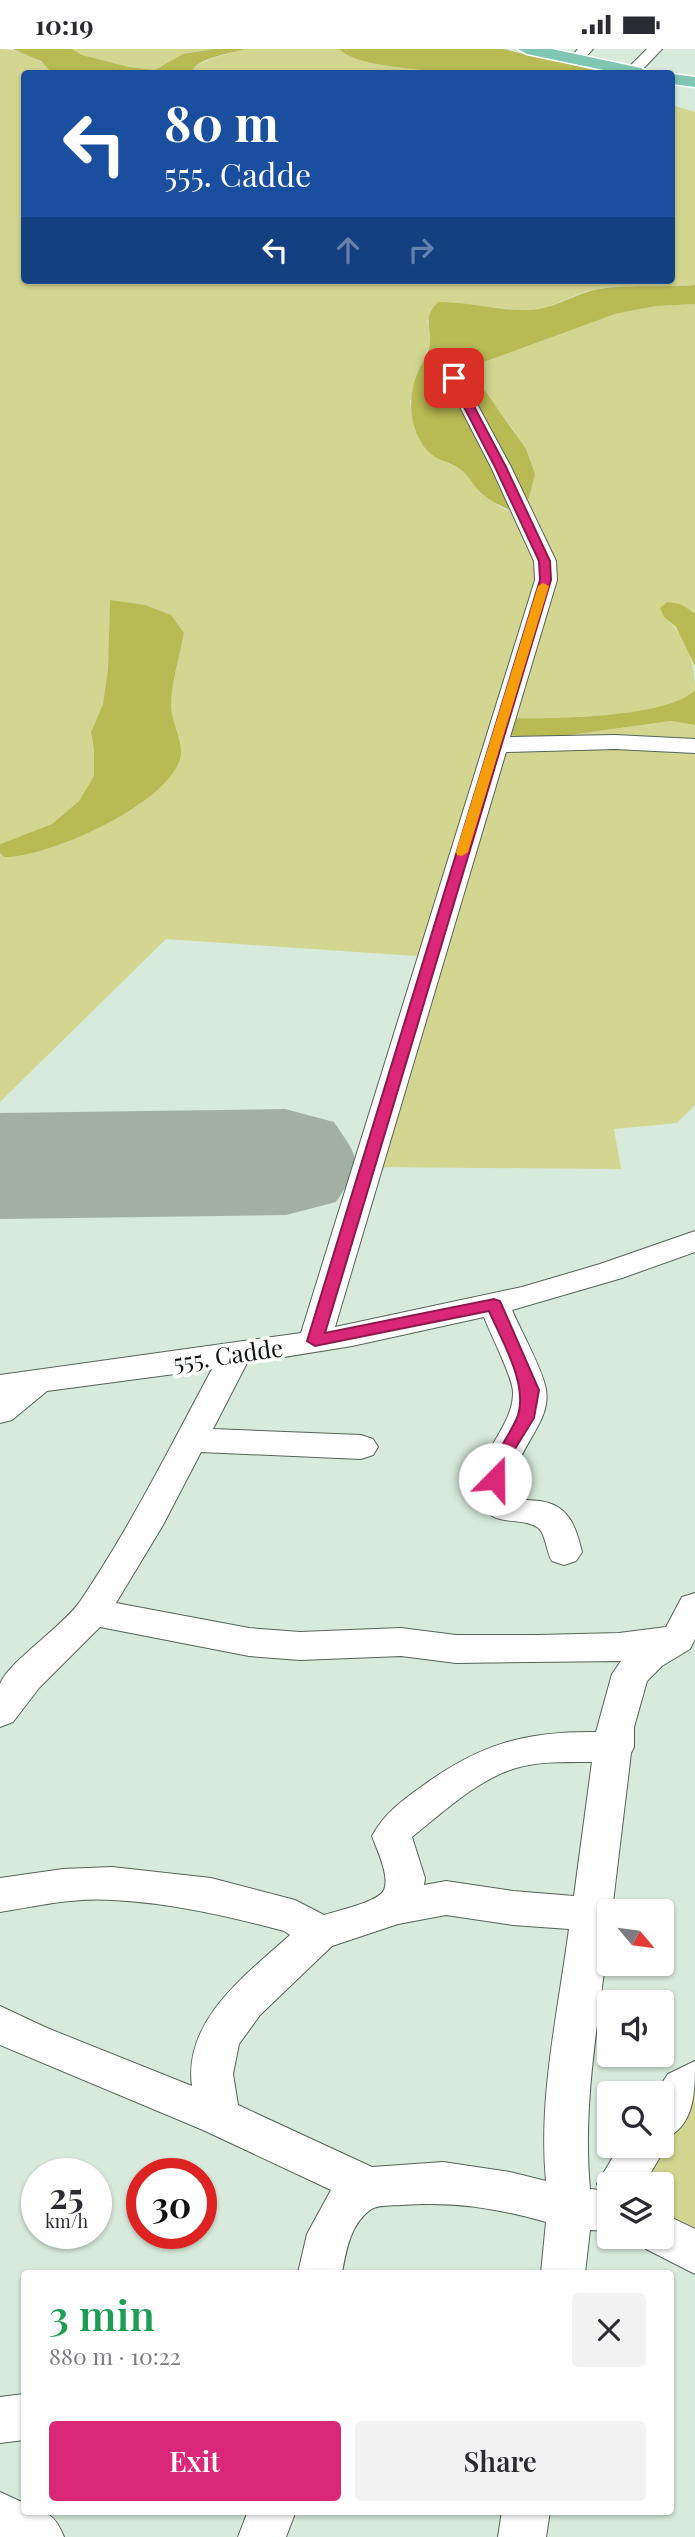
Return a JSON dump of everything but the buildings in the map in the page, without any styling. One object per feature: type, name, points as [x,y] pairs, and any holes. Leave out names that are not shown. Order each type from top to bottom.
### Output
[{"type":"main road","points":[[520,50],[581,55],[627,70]]},
{"type":"main road","points":[[520,50],[597,70]]},
{"type":"main road","points":[[675,79],[695,82]]},
{"type":"main road","points":[[675,85],[695,88]]},
{"type":"street","points":[[638,70],[654,49]]},
{"type":"street","points":[[315,1341],[545,580],[544,561],[454,378]]},
{"type":"street","points":[[494,745],[615,742],[695,746]]},
{"type":"street","name":"555. Cadde","points":[[0,1386],[315,1341],[494,1304],[568,1285],[695,1241]]},
{"type":"street","points":[[494,1304],[530,1390],[526,1418],[502,1457],[495,1479],[497,1501],[510,1510],[545,1514],[558,1526],[564,1552]]},
{"type":"street","points":[[0,1712],[26,1678],[73,1634],[92,1612],[146,1525],[236,1354]]},
{"type":"street","points":[[0,1412],[38,1381]]},
{"type":"street","points":[[192,1440],[361,1447]]},
{"type":"street","points":[[92,1612],[249,1642],[300,1646],[401,1641],[456,1649],[619,1647],[689,1628]]},
{"type":"street","points":[[597,2196],[565,2154],[567,2104],[618,1714],[630,1674],[649,1656],[689,1628]]},
{"type":"street","points":[[393,1908],[404,1895],[405,1878],[392,1836],[397,1827],[423,1807],[479,1770],[509,1754],[543,1748],[615,1747]]},
{"type":"street","points":[[0,1895],[63,1885],[112,1883],[186,1892],[257,1905],[295,1917],[319,1933]]},
{"type":"street","points":[[218,2116],[212,2074],[219,2038],[245,2002],[319,1933],[393,1908],[446,1898],[513,1908],[591,1914]]},
{"type":"street","points":[[0,2024],[32,2041],[218,2116],[370,2187],[443,2182],[597,2201]]},
{"type":"street","points":[[674,2101],[683,2087],[695,2080]]},
{"type":"street","points":[[625,2172],[635,2158]]},
{"type":"street","points":[[320,2270],[322,2255],[332,2228],[350,2200],[370,2187]]},
{"type":"street","points":[[566,2270],[597,2211]]},
{"type":"street","points":[[674,2241],[695,2253]]},
{"type":"street","points":[[0,2420],[21,2417]]},
{"type":"street","points":[[262,2537],[270,2515]]},
{"type":"street","points":[[522,2537],[525,2515]]},
{"type":"street","points":[[0,2516],[40,2537]]},
{"type":"green space","points":[[0,49],[29,55],[42,62],[49,70],[21,70],[21,284],[675,284],[675,106],[695,112],[695,285],[600,289],[581,293],[540,309],[478,308],[427,320],[432,337],[410,401],[414,428],[420,442],[433,456],[460,469],[470,477],[479,492],[502,508],[523,516],[515,432],[475,378],[481,363],[615,314],[656,306],[695,304],[695,613],[692,610],[664,617],[679,632],[688,650],[695,690],[680,700],[632,712],[574,717],[503,718],[541,739],[672,721],[695,725],[695,1105],[677,1123],[614,1129],[621,1169],[367,1167],[430,957],[166,939],[0,1102],[0,853],[4,857],[49,849],[106,824],[156,791],[173,772],[180,754],[171,698],[184,633],[110,600],[108,668],[103,704],[91,732],[94,776],[79,801],[52,824],[0,844]]},
{"type":"green space","points":[[72,49],[214,49],[193,52],[155,70],[129,67],[82,55]]},
{"type":"green space","points":[[245,49],[339,49],[400,67],[428,70],[192,70],[213,58]]},
{"type":"green space","points":[[695,2080],[695,2253],[674,2241],[674,2172],[632,2172],[648,2158],[674,2158],[674,2099]]},
{"type":"shaded area","points":[[13,49],[72,49],[82,55],[129,67],[155,70],[49,70],[41,61]]},
{"type":"shaded area","points":[[214,49],[245,49],[215,57],[194,68],[155,70],[183,54]]},
{"type":"shaded area","points":[[339,49],[503,49],[595,70],[424,70],[386,66],[357,59]]},
{"type":"shaded area","points":[[695,285],[695,304],[656,306],[615,314],[481,363],[476,378],[526,449],[535,474],[524,516],[486,497],[463,472],[432,455],[419,439],[411,410],[411,399],[416,376],[430,343],[430,315],[438,302],[530,310],[598,289]]},
{"type":"shaded area","points":[[110,600],[145,605],[171,615],[184,633],[171,698],[181,754],[173,772],[157,791],[106,824],[49,849],[4,857],[0,853],[0,844],[52,824],[79,801],[94,776],[91,732],[103,704],[108,668]]},
{"type":"shaded area","points":[[667,602],[680,604],[695,613],[695,666],[676,627],[664,617],[660,608]]},
{"type":"shaded area","points":[[695,690],[695,725],[671,721],[541,739],[498,733],[502,718],[574,717],[632,712],[680,700]]},
{"type":"runway","points":[[0,1167],[1,1156],[285,1152],[286,1171],[0,1175]]},
{"type":"slow traffic","points":[[462,852],[543,586]]},
{"type":"route","points":[[454,378],[544,561],[545,580],[315,1341],[494,1304],[530,1390],[526,1418],[502,1457],[495,1479]]}]
